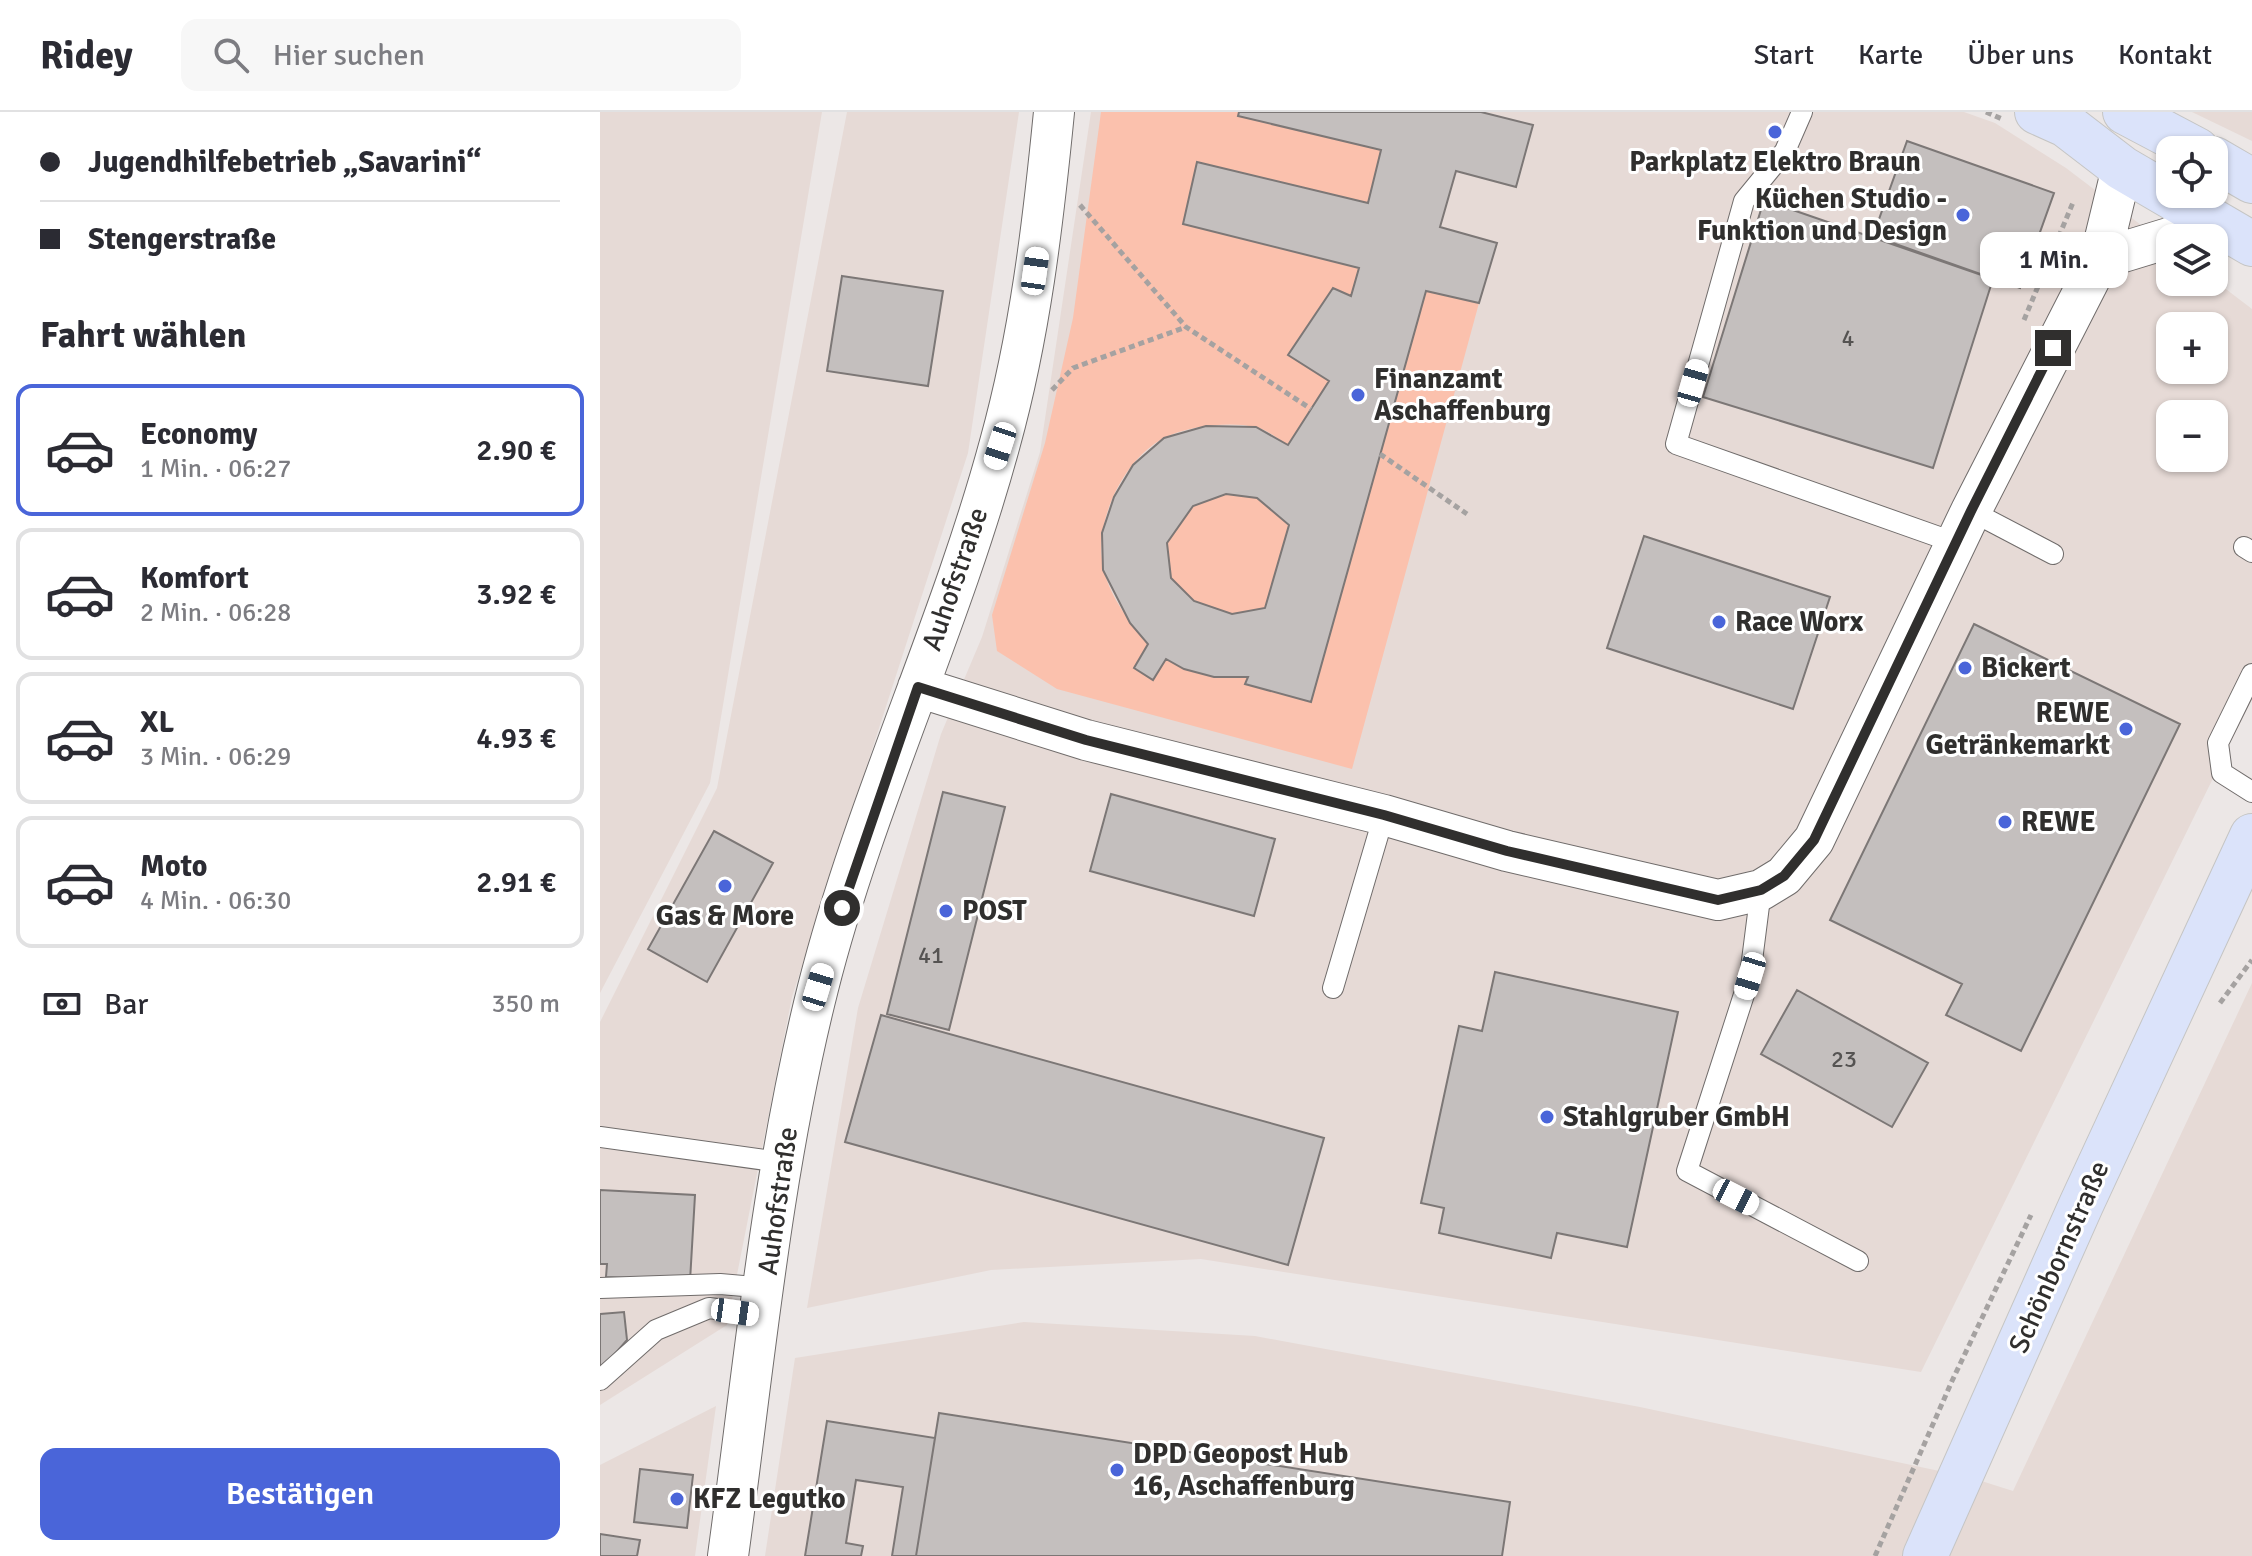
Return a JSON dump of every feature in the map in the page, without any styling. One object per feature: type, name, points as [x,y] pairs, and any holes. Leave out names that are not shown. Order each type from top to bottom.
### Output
[{"type":"main road","points":[[2125,112],[2170,136]]},
{"type":"main road","points":[[2025,118],[2066,125],[2122,168],[2235,233]]},
{"type":"main road","points":[[2228,167],[2252,181]]},
{"type":"main road","name":"Schönbornstraße","points":[[1925,1556],[2081,1205],[2252,836]]},
{"type":"main road","name":"Schönbornstraße","points":[[2195,960],[2252,876]]},
{"type":"street","name":"Auhofstraße","points":[[728,1556],[780,1162],[818,987],[865,837],[1000,446],[1025,343],[1054,112]]},
{"type":"street","points":[[918,687],[1086,740],[1384,815],[1507,851],[1718,900],[1761,890],[1784,876],[1814,840],[1963,527],[2100,259],[2122,168]]},
{"type":"street","points":[[2100,259],[2235,233]]},
{"type":"lane","points":[[1802,112],[1785,151],[1744,201],[1676,444],[2053,554]]},
{"type":"lane","points":[[2252,674],[2218,743],[2222,773],[2252,792]]},
{"type":"lane","points":[[1333,988],[1384,815]]},
{"type":"lane","points":[[1761,890],[1750,976],[1687,1171],[1858,1261]]},
{"type":"lane","points":[[600,1137],[780,1162]]},
{"type":"lane","points":[[600,1288],[720,1284],[763,1302]]},
{"type":"lane","points":[[600,1380],[656,1330],[709,1308],[763,1302]]},
{"type":"path","points":[[1986,112],[2025,118]]},
{"type":"path","points":[[1049,168],[1186,327],[1311,409]]},
{"type":"path","points":[[2019,333],[2079,188]]},
{"type":"path","points":[[1041,401],[1073,368],[1186,327]]},
{"type":"path","points":[[1380,454],[1467,514]]},
{"type":"path","points":[[1875,1556],[1952,1381]]},
{"type":"shaded area","points":[[600,112],[822,112],[710,783],[600,993]]},
{"type":"shaded area","points":[[847,112],[1019,112],[968,453],[792,997],[727,1325],[600,1405],[600,1022],[717,788]]},
{"type":"shaded area","points":[[1091,112],[1964,112],[1995,123],[2066,168],[2156,236],[2156,296],[2228,296],[2228,291],[2252,309],[2252,699],[1921,1372],[1201,1259],[991,1270],[807,1308],[858,1008],[941,734],[982,637],[1040,452]]},
{"type":"shaded area","points":[[1101,112],[1239,112],[1239,116],[1381,150],[1368,203],[1197,162],[1183,224],[1359,268],[1351,296],[1332,289],[1288,354],[1329,381],[1288,445],[1263,430],[1245,425],[1184,430],[1149,448],[1123,478],[1107,515],[1101,553],[1107,581],[1116,600],[1148,644],[1135,669],[1153,679],[1166,659],[1206,675],[1248,677],[1246,684],[1311,702],[1426,291],[1479,303],[1352,769],[1057,689],[997,651],[992,615],[1045,443],[1073,318]]},
{"type":"shaded area","points":[[2192,112],[2252,112],[2252,141]]},
{"type":"shaded area","points":[[1226,494],[1257,498],[1289,525],[1265,608],[1232,614],[1194,601],[1171,578],[1167,543],[1193,506]]},
{"type":"shaded area","points":[[2252,983],[2252,1556],[765,1556],[795,1358],[1024,1322],[1255,1336],[1640,1407],[1972,1478],[2013,1491]]},
{"type":"shaded area","points":[[716,1406],[695,1556],[600,1556],[600,1465]]},
{"type":"building","name":"Finanzamt Aschaffenburg","points":[[1239,112],[1481,112],[1533,125],[1516,187],[1456,171],[1440,227],[1497,243],[1479,303],[1426,291],[1311,702],[1245,684],[1248,677],[1214,677],[1184,669],[1166,659],[1153,680],[1134,668],[1148,644],[1130,623],[1103,570],[1102,533],[1114,497],[1133,465],[1164,438],[1206,426],[1256,427],[1288,445],[1329,381],[1288,355],[1333,288],[1351,296],[1359,268],[1183,224],[1197,162],[1368,203],[1381,150],[1238,116]],"holes":[[[1226,494],[1257,498],[1289,525],[1265,608],[1232,614],[1194,601],[1171,578],[1167,543],[1193,506]]]},
{"type":"building","name":"Küchen Studio - Funktion und Design","points":[[1907,141],[2054,193],[2020,288],[1873,236]]},
{"type":"building","points":[[1764,200],[1993,279],[1933,468],[1703,397]]},
{"type":"building","points":[[842,276],[943,291],[928,386],[827,371]]},
{"type":"building","name":"Race Worx","points":[[1644,536],[1830,597],[1793,709],[1607,648]]},
{"type":"building","name":"REWE","points":[[1974,624],[2180,724],[2021,1051],[1946,1015],[1962,984],[1830,920]]},
{"type":"building","name":"POST","points":[[943,792],[1005,807],[949,1030],[887,1014]]},
{"type":"building","points":[[1111,794],[1275,839],[1254,916],[1090,871]]},
{"type":"building","points":[[714,831],[773,863],[707,982],[648,949]]},
{"type":"building","name":"Stahlgruber GmbH","points":[[1495,972],[1678,1012],[1627,1247],[1557,1233],[1551,1258],[1439,1233],[1444,1208],[1421,1203],[1459,1026],[1482,1031]]},
{"type":"building","points":[[1797,990],[1928,1063],[1892,1127],[1761,1054]]},
{"type":"building","points":[[881,1015],[1324,1138],[1288,1265],[845,1142]]},
{"type":"building","points":[[600,1190],[695,1195],[690,1281],[606,1277],[607,1264],[600,1264]]},
{"type":"building","points":[[624,1312],[627,1340],[600,1371],[600,1314]]},
{"type":"building","name":"DPD Geopost Hub 16, Aschaffenburg","points":[[939,1413],[1510,1502],[1502,1556],[916,1556]]},
{"type":"building","points":[[827,1421],[935,1438],[916,1556],[892,1556],[903,1487],[856,1480],[846,1543],[863,1546],[861,1556],[805,1556]]},
{"type":"building","points":[[640,1469],[693,1475],[687,1528],[634,1522]]},
{"type":"building","points":[[600,1534],[640,1540],[637,1556],[600,1556]]},
{"type":"place","name":"Parkplatz Elektro Braun","points":[[1775,132]]},
{"type":"place","name":"Küchen Studio - Funktion und Design","points":[[1963,215]]},
{"type":"place","name":"Finanzamt Aschaffenburg","points":[[1358,395]]},
{"type":"place","name":"Race Worx","points":[[1719,622]]},
{"type":"place","name":"Bickert","points":[[1965,668]]},
{"type":"place","name":"REWE Getränkemarkt","points":[[2126,729]]},
{"type":"place","name":"REWE","points":[[2005,822]]},
{"type":"place","name":"Gas & More","points":[[725,886]]},
{"type":"place","name":"POST","points":[[946,911]]},
{"type":"place","name":"Stahlgruber GmbH","points":[[1547,1117]]},
{"type":"place","name":"DPD Geopost Hub 16, Aschaffenburg","points":[[1117,1470]]},
{"type":"place","name":"KFZ Legutko","points":[[677,1499]]},
{"type":"route","points":[[842,908],[918,687],[1086,740],[1384,815],[1507,851],[1718,900],[1761,890],[1784,876],[1814,840],[1971,511],[2053,348]]}]
